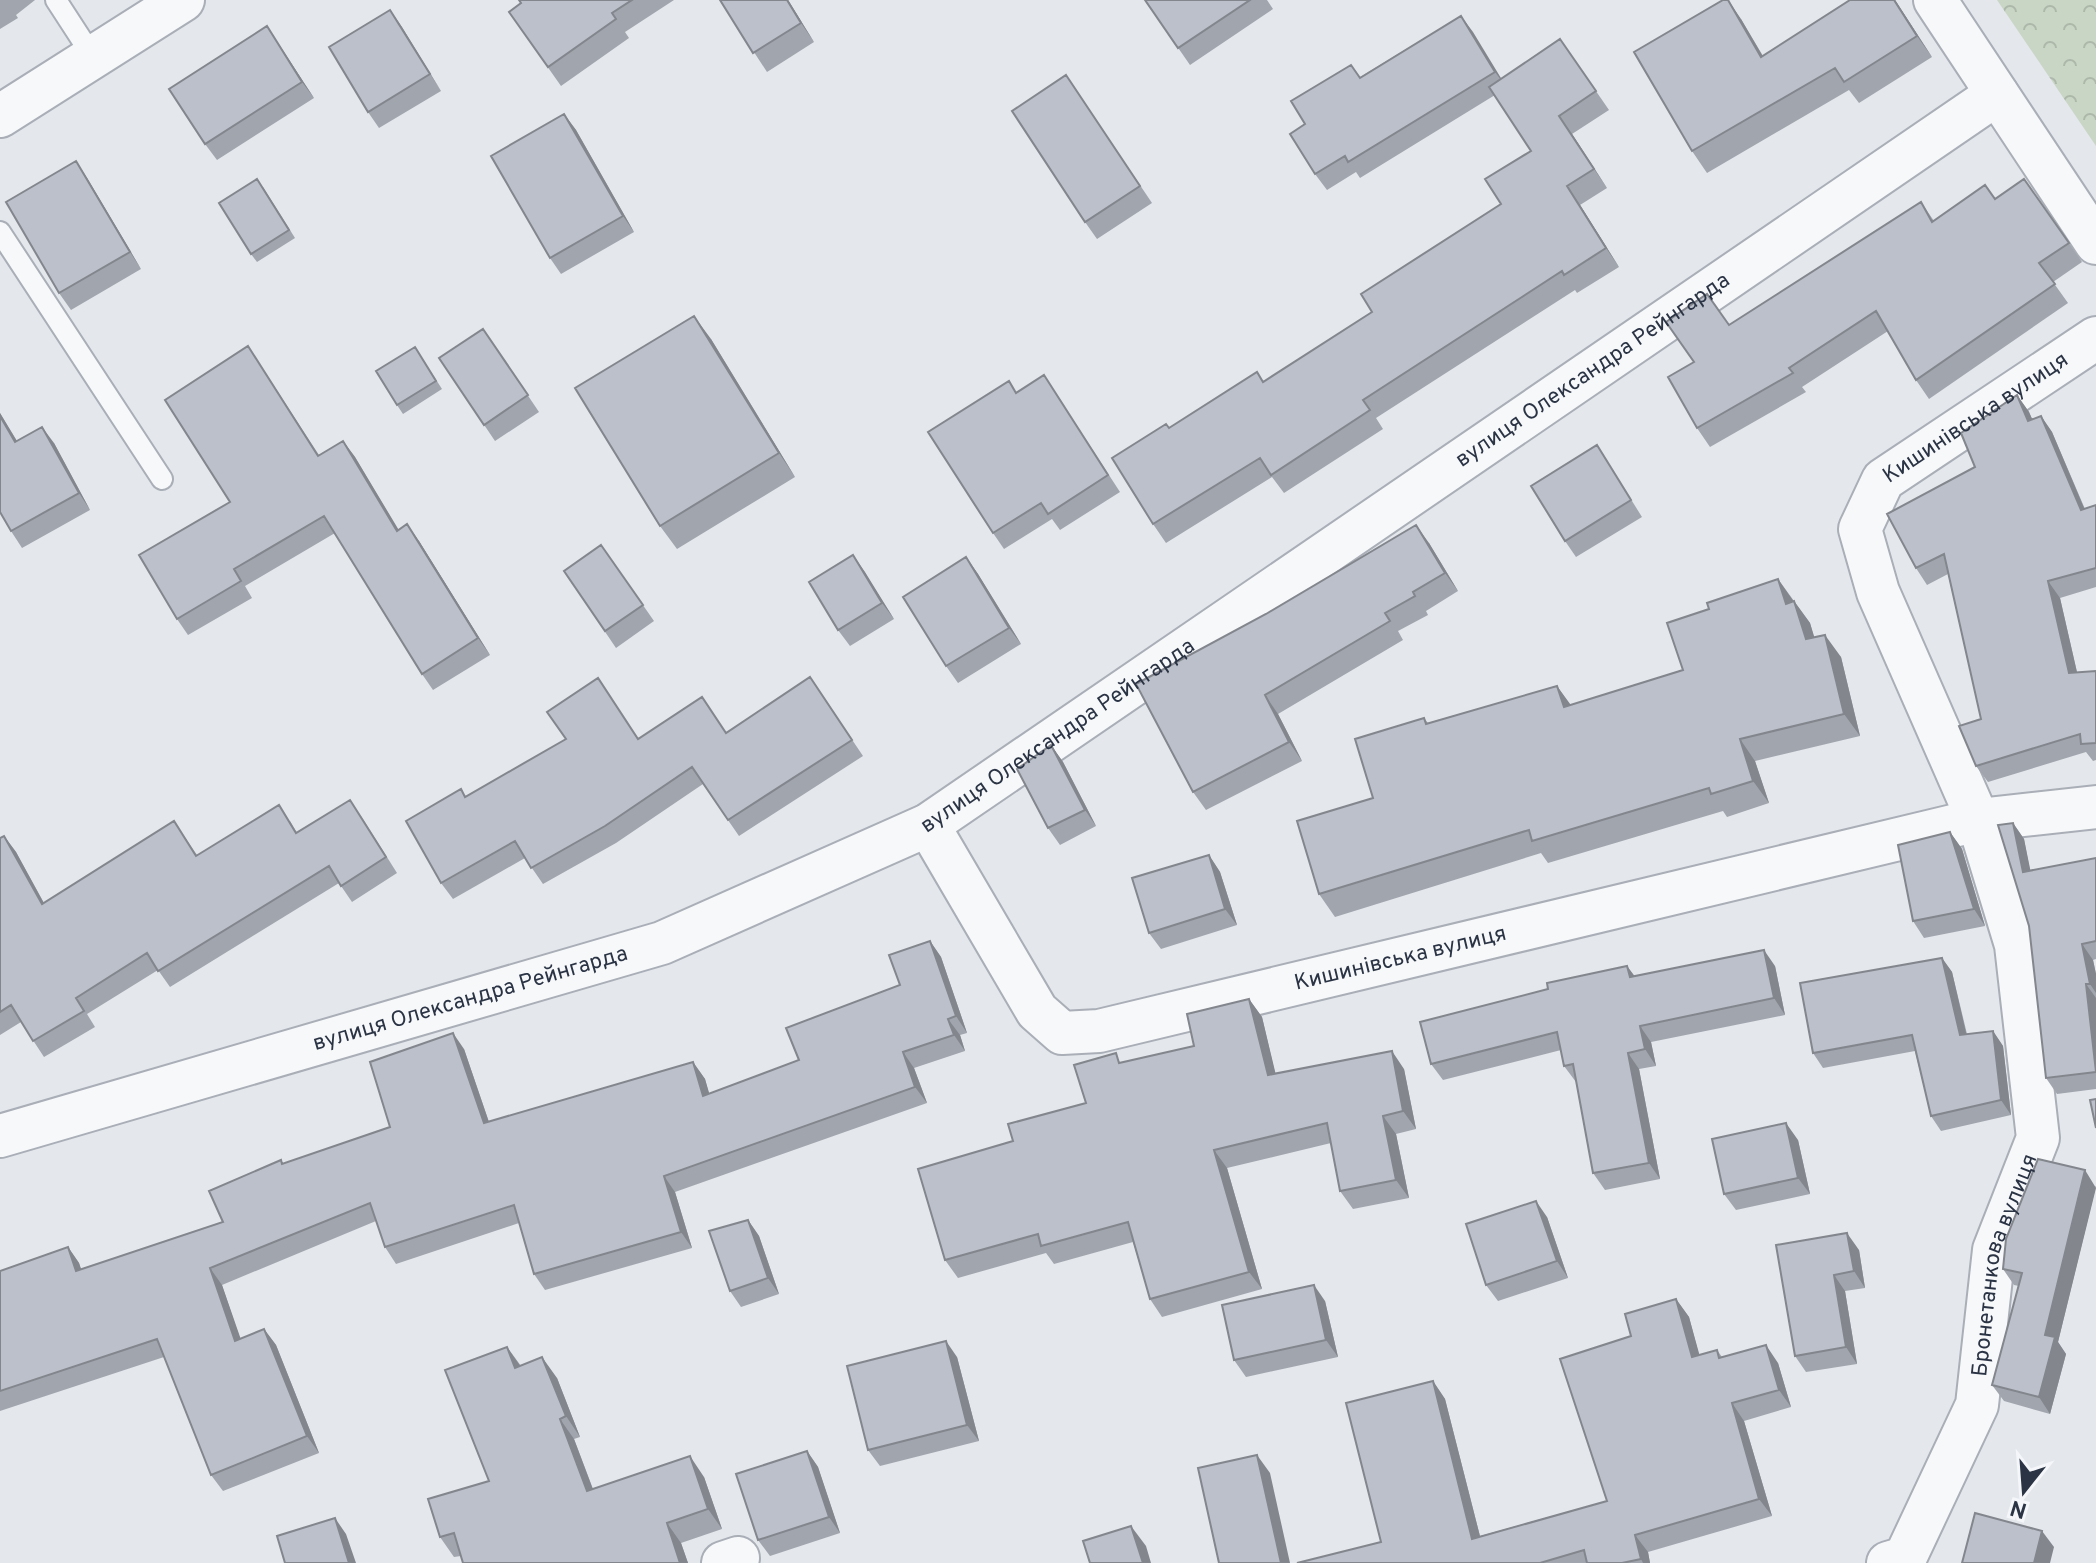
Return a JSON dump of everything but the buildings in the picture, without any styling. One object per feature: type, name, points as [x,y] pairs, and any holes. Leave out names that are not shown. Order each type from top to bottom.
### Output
[{"type":"street","points":[[0,116],[183,0]]},
{"type":"street","points":[[1935,0],[2096,243]]},
{"type":"street","name":"вулиця Олександра Рейнгарда","points":[[0,1136],[662,943],[928,825],[1997,94]]},
{"type":"street","name":"Кишинівська вулиця","points":[[1978,820],[1878,592],[1860,529],[1883,480],[2096,338]]},
{"type":"street","name":"Кишинівська вулиця","points":[[928,825],[1037,1011],[1062,1033],[1099,1031],[1978,820],[2096,807]]},
{"type":"street","name":"Бронетанкова вулиця","points":[[1896,1561],[1977,1405],[1994,1250],[2038,1138],[2016,945],[1978,820]]},
{"type":"lane","points":[[56,0],[93,57]]},
{"type":"lane","points":[[0,232],[162,479]]},
{"type":"green space","points":[[1997,0],[2096,0],[2096,146]]}]
